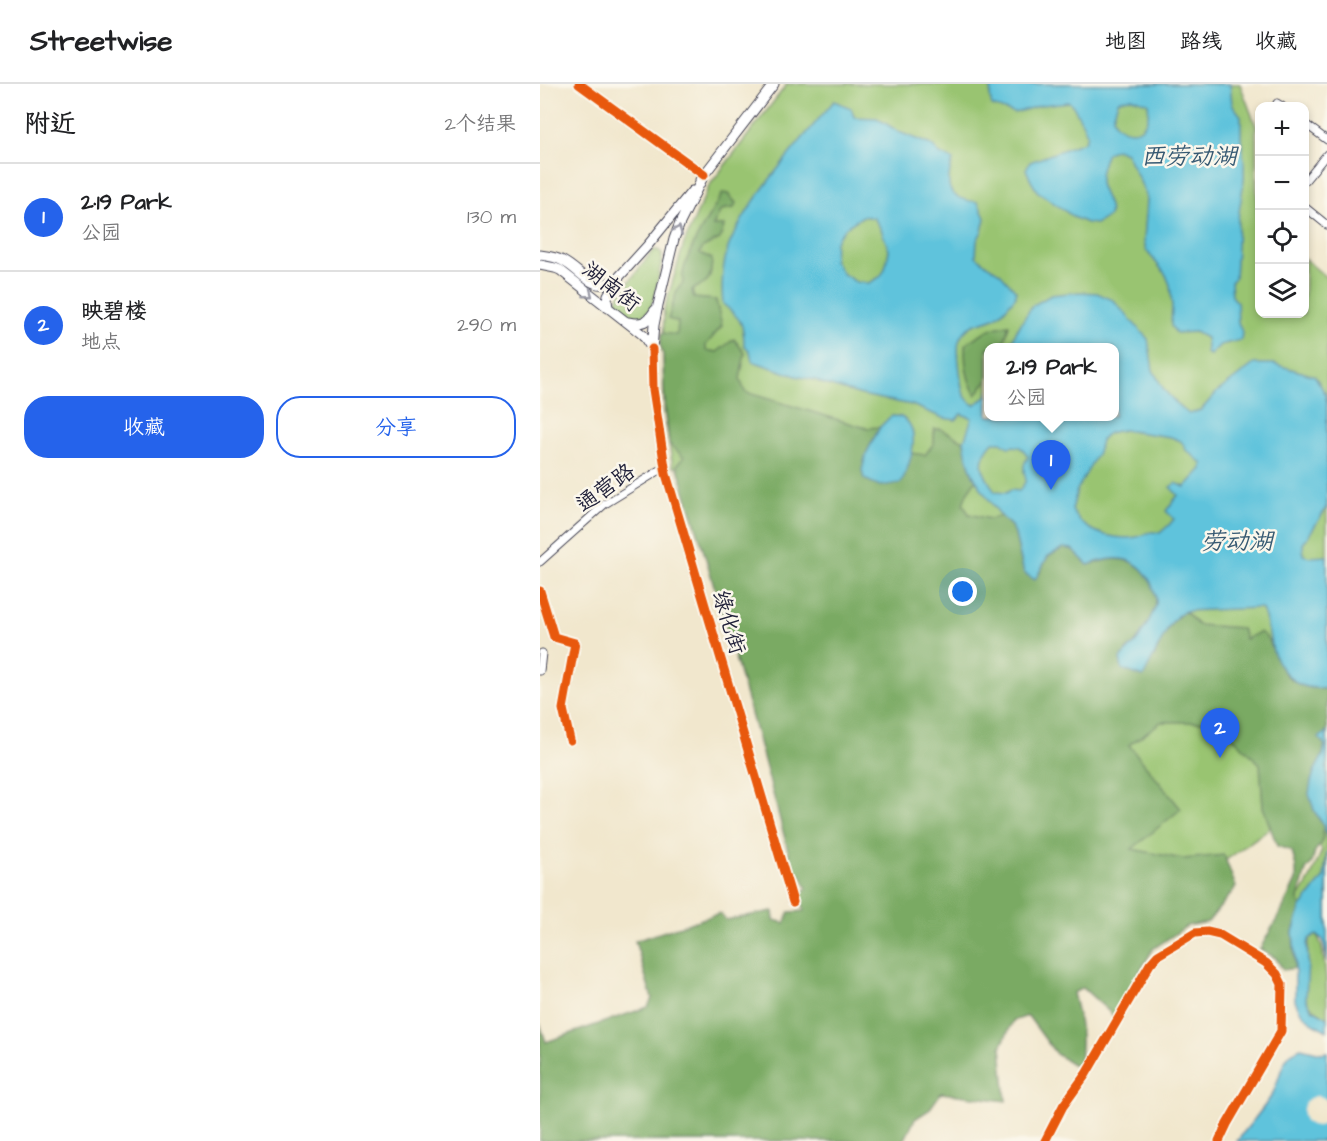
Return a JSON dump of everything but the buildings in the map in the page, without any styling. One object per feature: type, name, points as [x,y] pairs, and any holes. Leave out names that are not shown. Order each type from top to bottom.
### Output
[{"type":"main road","points":[[579,84],[704,175]]},
{"type":"main road","name":"绿化街","points":[[608,308],[608,295],[618,278],[648,245],[774,84]]},
{"type":"main road","name":"绿化街","points":[[704,175],[680,222],[669,257],[654,325],[653,389],[665,467],[793,902]]},
{"type":"main road","points":[[648,245],[657,244],[667,247],[669,257]]},
{"type":"main road","name":"湖南街","points":[[540,255],[565,262],[592,283],[605,286],[618,278]]},
{"type":"main road","name":"湖南街","points":[[540,265],[560,270],[628,322],[643,335],[652,349]]},
{"type":"main road","points":[[628,322],[638,324],[644,322],[658,305]]},
{"type":"street","points":[[1309,126],[1327,140]]},
{"type":"street","points":[[1309,177],[1327,154]]},
{"type":"street","points":[[1308,210],[1327,225]]},
{"type":"street","name":"通营路","points":[[540,562],[605,504],[665,467]]},
{"type":"street","points":[[540,591],[554,637],[575,643],[563,709],[570,740]]},
{"type":"street","points":[[540,671],[542,653]]},
{"type":"street","points":[[1045,1141],[1063,1106],[1086,1074],[1150,964],[1158,955],[1195,933],[1207,932],[1220,935],[1266,963],[1282,984],[1281,1031],[1219,1141]]},
{"type":"green space","points":[[787,84],[1240,84],[1255,123],[1255,318],[1309,318],[1309,262],[1327,278],[1327,925],[1288,916],[1310,879],[1322,850],[1314,838],[1281,820],[1170,901],[877,512],[673,467],[664,413],[664,310],[684,243],[709,186]]},
{"type":"green space","points":[[723,193],[728,194],[736,203],[734,208],[721,210],[713,226],[724,226],[720,239],[703,247],[700,253],[712,259],[710,276],[706,282],[692,290],[694,298],[716,300],[722,326],[706,345],[706,350],[717,352],[734,339],[745,353],[740,379],[745,392],[866,428],[880,427],[866,454],[906,472],[911,453],[925,455],[934,443],[934,429],[941,429],[964,441],[971,471],[976,480],[963,504],[969,514],[990,519],[1001,516],[1011,526],[1024,573],[1039,574],[1048,556],[1063,548],[1072,549],[1088,565],[1107,560],[1123,560],[1138,566],[1144,572],[1153,585],[1156,603],[1142,633],[1126,651],[1154,657],[1170,625],[1185,611],[1198,625],[1242,628],[1245,639],[1260,632],[1269,642],[1287,676],[1305,687],[1327,689],[1327,731],[1323,755],[1311,782],[1314,810],[1324,827],[1322,843],[1315,851],[1312,863],[1306,870],[1298,899],[1301,907],[1293,932],[1295,968],[1283,970],[1276,958],[1260,949],[1296,880],[1296,867],[1292,851],[1277,846],[1263,807],[1260,764],[1236,740],[1212,722],[1161,722],[1129,745],[1181,809],[1132,849],[1183,859],[1224,855],[1236,887],[1208,922],[1187,926],[1153,949],[1114,1016],[1083,988],[1073,993],[1080,1030],[1079,1068],[1056,1054],[1028,1016],[1013,1021],[1001,1047],[1006,1101],[941,1093],[929,1110],[915,1119],[904,1141],[540,1141],[540,1024],[546,1042],[648,1007],[652,998],[635,941],[720,913],[726,920],[773,911],[774,920],[785,923],[789,912],[804,911],[799,892],[807,889],[801,875],[795,877],[739,670],[677,465],[684,457],[669,444],[663,355],[660,345],[662,333],[677,335],[678,322],[668,319],[677,290],[683,283],[686,262],[697,237]]},
{"type":"green space","points":[[653,250],[662,253],[662,259],[653,304],[642,316],[632,316],[623,311],[616,302]]},
{"type":"green space","points":[[1009,325],[1004,343],[984,343],[984,384],[976,395],[967,371],[965,345],[975,337],[997,327]]},
{"type":"green space","points":[[1317,935],[1325,963],[1327,1019],[1306,1000],[1309,942],[1310,938]]},
{"type":"water","name":"西劳动湖","points":[[991,84],[1230,84],[1232,104],[1241,116],[1244,161],[1235,278],[1231,282],[1232,296],[1237,302],[1238,322],[1242,332],[1241,340],[1220,345],[1210,355],[1206,353],[1206,338],[1195,332],[1176,333],[1171,326],[1170,285],[1166,275],[1146,250],[1144,241],[1147,199],[1126,153],[1116,149],[1107,153],[1100,183],[1108,203],[1109,216],[1096,224],[1087,223],[1075,218],[1037,191],[1026,169],[1030,162],[1084,142],[1087,135],[1073,106],[1069,102],[1042,105],[1014,113],[992,106]],"holes":[[[1132,98],[1148,103],[1147,119],[1141,128],[1130,131],[1116,125],[1113,117],[1118,101]]]},
{"type":"water","name":"劳动湖","points":[[834,101],[851,108],[854,117],[877,118],[899,132],[931,145],[940,154],[953,160],[949,178],[950,190],[960,198],[978,202],[985,218],[977,241],[976,256],[1000,273],[1016,291],[1016,296],[999,315],[967,329],[962,334],[958,346],[962,390],[969,402],[974,405],[984,399],[984,421],[1119,421],[1119,343],[1012,343],[1032,306],[1051,295],[1097,293],[1113,300],[1148,339],[1153,370],[1164,390],[1189,414],[1201,410],[1217,392],[1254,364],[1274,364],[1315,376],[1325,393],[1327,402],[1327,506],[1303,544],[1303,555],[1327,556],[1327,689],[1302,686],[1283,670],[1274,654],[1262,609],[1259,608],[1185,611],[1177,616],[1169,626],[1143,677],[1122,669],[1120,659],[1138,639],[1156,605],[1152,584],[1143,571],[1130,561],[1114,559],[1088,565],[1072,549],[1063,548],[1048,556],[1035,580],[1024,573],[1015,534],[984,493],[973,475],[967,458],[964,441],[972,418],[961,414],[956,420],[943,418],[912,405],[862,395],[752,361],[750,351],[744,345],[740,321],[723,304],[724,262],[732,238],[750,207],[790,153]],"holes":[[[863,216],[874,218],[889,250],[887,261],[880,277],[869,283],[856,282],[843,274],[834,260],[835,241],[846,227]],[[1123,430],[1171,437],[1181,441],[1186,450],[1202,463],[1202,469],[1185,487],[1176,483],[1170,487],[1178,495],[1166,511],[1174,519],[1160,533],[1149,532],[1130,538],[1107,536],[1080,521],[1072,510],[1077,490],[1098,452],[1101,440],[1108,433]],[[993,442],[1001,442],[1008,447],[1018,447],[1028,457],[1024,466],[1026,480],[1019,491],[995,492],[987,478],[982,461]]]},
{"type":"water","points":[[891,416],[901,417],[908,422],[912,430],[913,448],[901,483],[880,486],[864,479],[862,470],[866,454],[880,427]]},
{"type":"water","points":[[1327,731],[1327,839],[1309,794],[1314,772],[1323,755],[1325,745],[1319,738]]},
{"type":"water","points":[[1327,851],[1327,962],[1323,940],[1317,935],[1310,938],[1307,944],[1306,999],[1312,1009],[1327,1019],[1327,1031],[1310,1021],[1295,1001],[1293,932],[1301,907],[1324,877]]},
{"type":"water","points":[[1301,1048],[1321,1053],[1327,1052],[1327,1139],[1325,1141],[1237,1141],[1272,1095],[1286,1059],[1292,1052]]},
{"type":"pier","points":[[1316,1096],[1327,1100],[1327,1120],[1317,1126],[1306,1122],[1303,1116],[1305,1102]]},
{"type":"cycle path","points":[[579,84],[704,175]]},
{"type":"cycle path","points":[[652,349],[653,389],[666,474],[793,902]]},
{"type":"cycle path","points":[[540,591],[554,637],[575,643],[563,709],[570,740]]},
{"type":"cycle path","points":[[1045,1141],[1063,1106],[1086,1074],[1150,964],[1158,955],[1195,933],[1207,932],[1220,935],[1266,963],[1277,974],[1282,984],[1281,1031],[1219,1141]]},
{"type":"place","name":"2·19 Park","points":[[1051,490]]},
{"type":"place","name":"映碧楼","points":[[1220,758]]}]
